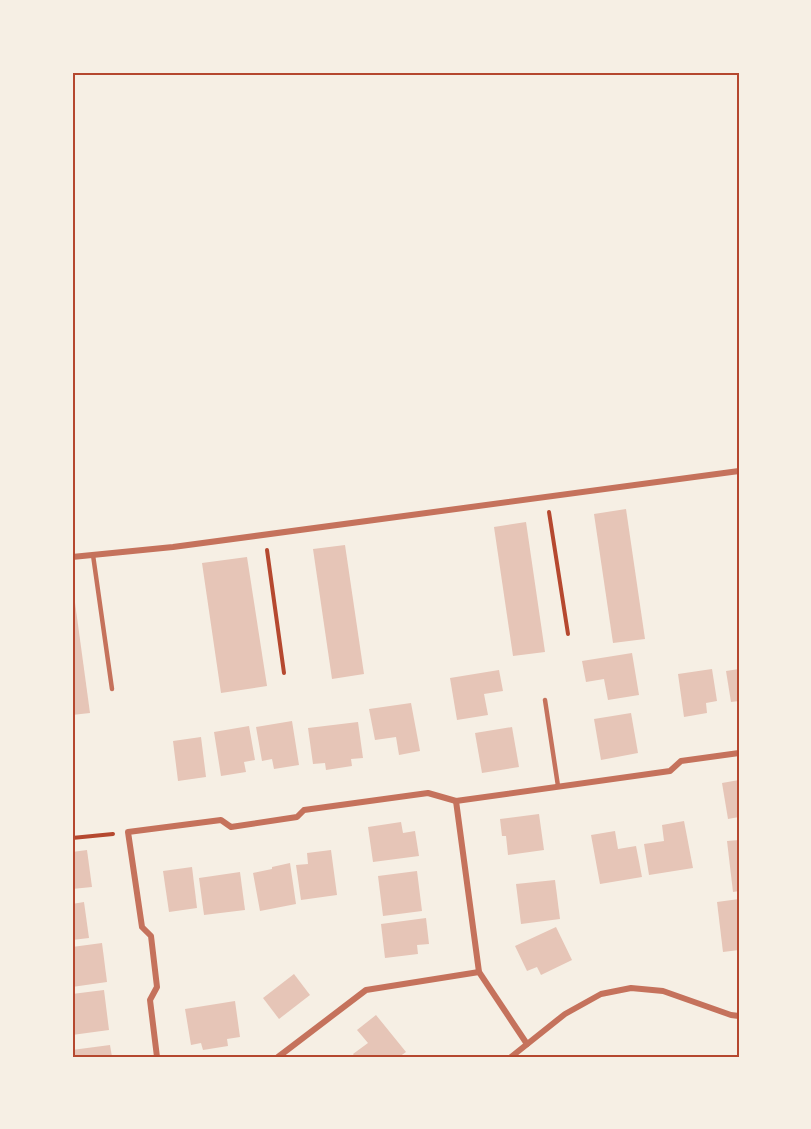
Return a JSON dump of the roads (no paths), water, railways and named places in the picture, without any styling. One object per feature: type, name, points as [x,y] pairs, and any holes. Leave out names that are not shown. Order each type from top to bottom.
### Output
[{"type":"street","points":[[72,557],[196,544],[739,471]]},
{"type":"street","points":[[157,1057],[150,1000],[157,987],[151,936],[142,927],[128,832],[221,820],[231,827],[297,817],[304,810],[428,793],[456,801],[670,771],[681,761],[739,753]]},
{"type":"street","points":[[456,801],[479,972],[528,1044]]},
{"type":"street","points":[[278,1057],[366,990],[479,972]]},
{"type":"street","points":[[511,1057],[565,1014],[601,994],[631,988],[663,991],[730,1015],[739,1016]]},
{"type":"lane","points":[[93,555],[112,688]]},
{"type":"lane","points":[[545,700],[558,786]]}]
